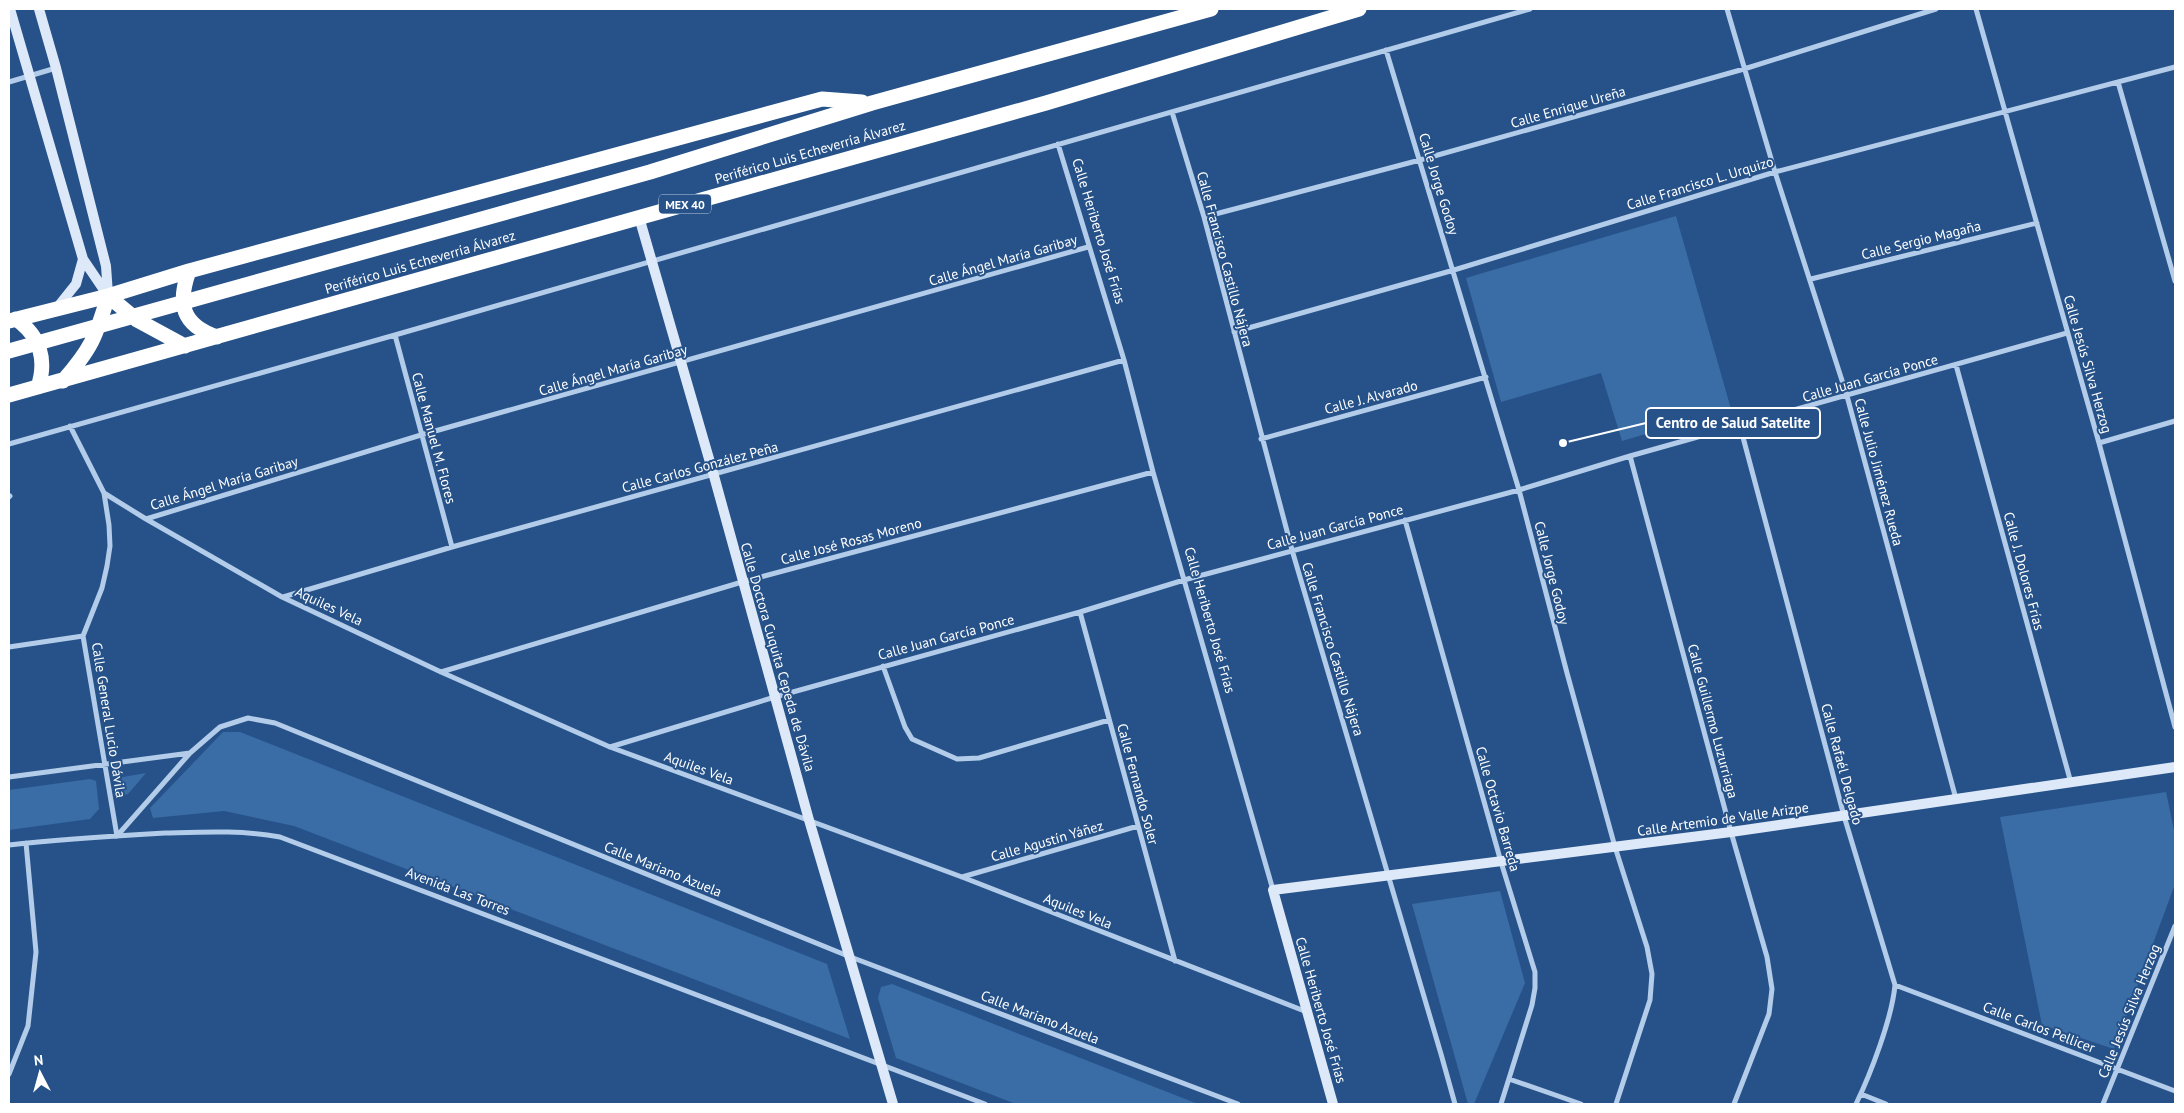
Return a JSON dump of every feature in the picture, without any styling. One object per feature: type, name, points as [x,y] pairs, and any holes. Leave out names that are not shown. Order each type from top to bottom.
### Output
[{"type":"highway","name":"Periférico Luis Echeverría Álvarez","points":[[9,351],[650,172],[872,103],[1174,14],[1211,9]]},
{"type":"highway","name":"Periférico Luis Echeverría Álvarez","points":[[9,395],[1046,103],[1359,9]]},
{"type":"highway","points":[[12,320],[108,296],[189,271],[822,99],[872,103]]},
{"type":"highway","points":[[189,271],[182,297],[185,310],[191,322],[201,331],[217,337]]},
{"type":"highway","points":[[108,296],[137,320],[185,346]]},
{"type":"highway","points":[[63,381],[85,357],[92,344],[108,296]]},
{"type":"highway","points":[[12,320],[31,332],[40,349],[43,368],[38,387]]},
{"type":"street","points":[[10,9],[83,259],[108,296]]},
{"type":"street","points":[[39,9],[56,68],[106,266],[108,296]]},
{"type":"street","points":[[9,444],[1530,9]]},
{"type":"street","name":"Calle Julio Jiménez Rueda","points":[[1727,9],[1775,172],[1811,279],[1847,396],[1956,799]]},
{"type":"street","name":"Calle Enrique Ureña","points":[[1204,217],[1420,160],[1744,69],[1936,9]]},
{"type":"street","name":"Calle Jesús Silva Herzog","points":[[1976,9],[2099,442],[2175,727]]},
{"type":"street","name":"Calle Jorge Godoy","points":[[1386,50],[1519,490],[1615,847],[1647,947],[1652,974],[1650,1000],[1616,1104]]},
{"type":"street","name":"Calle Francisco L. Urquizo","points":[[1234,332],[1454,270],[1775,172],[2175,67]]},
{"type":"street","points":[[9,82],[56,68]]},
{"type":"street","points":[[2118,82],[2175,282]]},
{"type":"street","name":"Calle Francisco Castillo Nájera","points":[[1172,112],[1204,217],[1261,439],[1292,550],[1389,876],[1454,1104]]},
{"type":"street","name":"Calle Heriberto José Frías","points":[[1058,144],[1124,360],[1153,472],[1309,1013],[1333,1104]]},
{"type":"street","name":"Calle Doctora Cuquita Cepeda de Dávila","points":[[639,217],[714,476],[809,820],[893,1104]]},
{"type":"street","name":"Calle Sergio Magaña","points":[[1811,279],[2037,223]]},
{"type":"street","name":"Calle Ángel María Garibay","points":[[146,519],[421,435],[1088,247]]},
{"type":"street","points":[[56,309],[76,284],[83,259]]},
{"type":"street","name":"Calle Juan García Ponce","points":[[610,747],[775,697],[1080,612],[1184,580],[1519,490],[1630,456],[2068,333]]},
{"type":"street","name":"Calle Manuel M. Flores","points":[[395,335],[452,547]]},
{"type":"street","name":"Calle Carlos González Peña","points":[[282,597],[452,547],[714,476],[1124,360]]},
{"type":"street","name":"Calle J. Dolores Frías","points":[[1956,365],[2071,783]]},
{"type":"street","name":"Calle J. Alvarado","points":[[1261,439],[1486,377]]},
{"type":"street","points":[[2099,442],[2175,422]]},
{"type":"street","points":[[70,426],[104,493]]},
{"type":"street","name":"Calle Rafaél Delgado","points":[[1740,426],[1844,816],[1895,984],[1894,1001],[1889,1017],[1856,1104]]},
{"type":"street","name":"Calle Guillermo Luzurriaga","points":[[1630,456],[1731,832],[1767,956],[1772,989],[1768,1014],[1734,1104]]},
{"type":"street","name":"Calle José Rosas Moreno","points":[[441,672],[742,582],[1153,472]]},
{"type":"street","name":"Aquiles Vela","points":[[104,493],[282,597],[441,672],[610,747],[962,877],[1309,1013]]},
{"type":"street","name":"Calle General Lucio Dávila","points":[[104,493],[110,546],[102,588],[84,636],[117,836]]},
{"type":"street","name":"Calle Octavio Barreda","points":[[1405,520],[1501,862],[1535,972],[1532,1005],[1501,1104]]},
{"type":"street","name":"Calle Fernando Soler","points":[[1080,612],[1175,961]]},
{"type":"street","points":[[9,647],[84,636]]},
{"type":"street","points":[[883,666],[908,734],[920,744],[957,759],[979,758],[1109,720]]},
{"type":"street","name":"Calle Mariano Azuela","points":[[117,836],[190,753],[220,727],[248,718],[275,723],[848,956],[1238,1104]]},
{"type":"street","points":[[9,777],[190,753]]},
{"type":"street","name":"Calle Artemio de Valle Arizpe","points":[[1273,890],[1731,832],[2175,767]]},
{"type":"street","name":"Calle Agustín Yáñez","points":[[962,877],[1138,826]]},
{"type":"street","name":"Avenida Las Torres","points":[[9,845],[117,836],[223,831],[255,832],[280,837],[986,1104]]},
{"type":"street","points":[[9,1074],[28,1026],[36,952],[26,843]]},
{"type":"street","name":"Calle Jesús Silva Herzog","points":[[2103,1104],[2175,926]]},
{"type":"street","name":"Calle Carlos Pellicer","points":[[1895,984],[2175,1091]]},
{"type":"street","points":[[1510,1079],[1581,1104]]},
{"type":"street","points":[[1861,1094],[1886,1104]]},
{"type":"shaded area","points":[[1676,216],[1731,409],[1622,441],[1601,373],[1501,402],[1466,278]]},
{"type":"shaded area","points":[[223,732],[240,732],[827,964],[850,1039],[294,826],[224,811],[153,818],[150,808]]},
{"type":"shaded area","points":[[146,773],[128,794],[121,796],[117,778]]},
{"type":"shaded area","points":[[90,779],[96,781],[99,809],[90,819],[9,830],[9,790]]},
{"type":"shaded area","points":[[2166,792],[2175,835],[2175,884],[2114,1049],[2042,1025],[2000,817]]},
{"type":"shaded area","points":[[1500,891],[1525,983],[1474,1104],[1468,1104],[1412,904]]},
{"type":"shaded area","points":[[892,984],[1198,1104],[1016,1104],[896,1058],[878,998],[881,987]]},
{"type":"place","name":"Centro de Salud Satelite","points":[[1563,443]]}]
